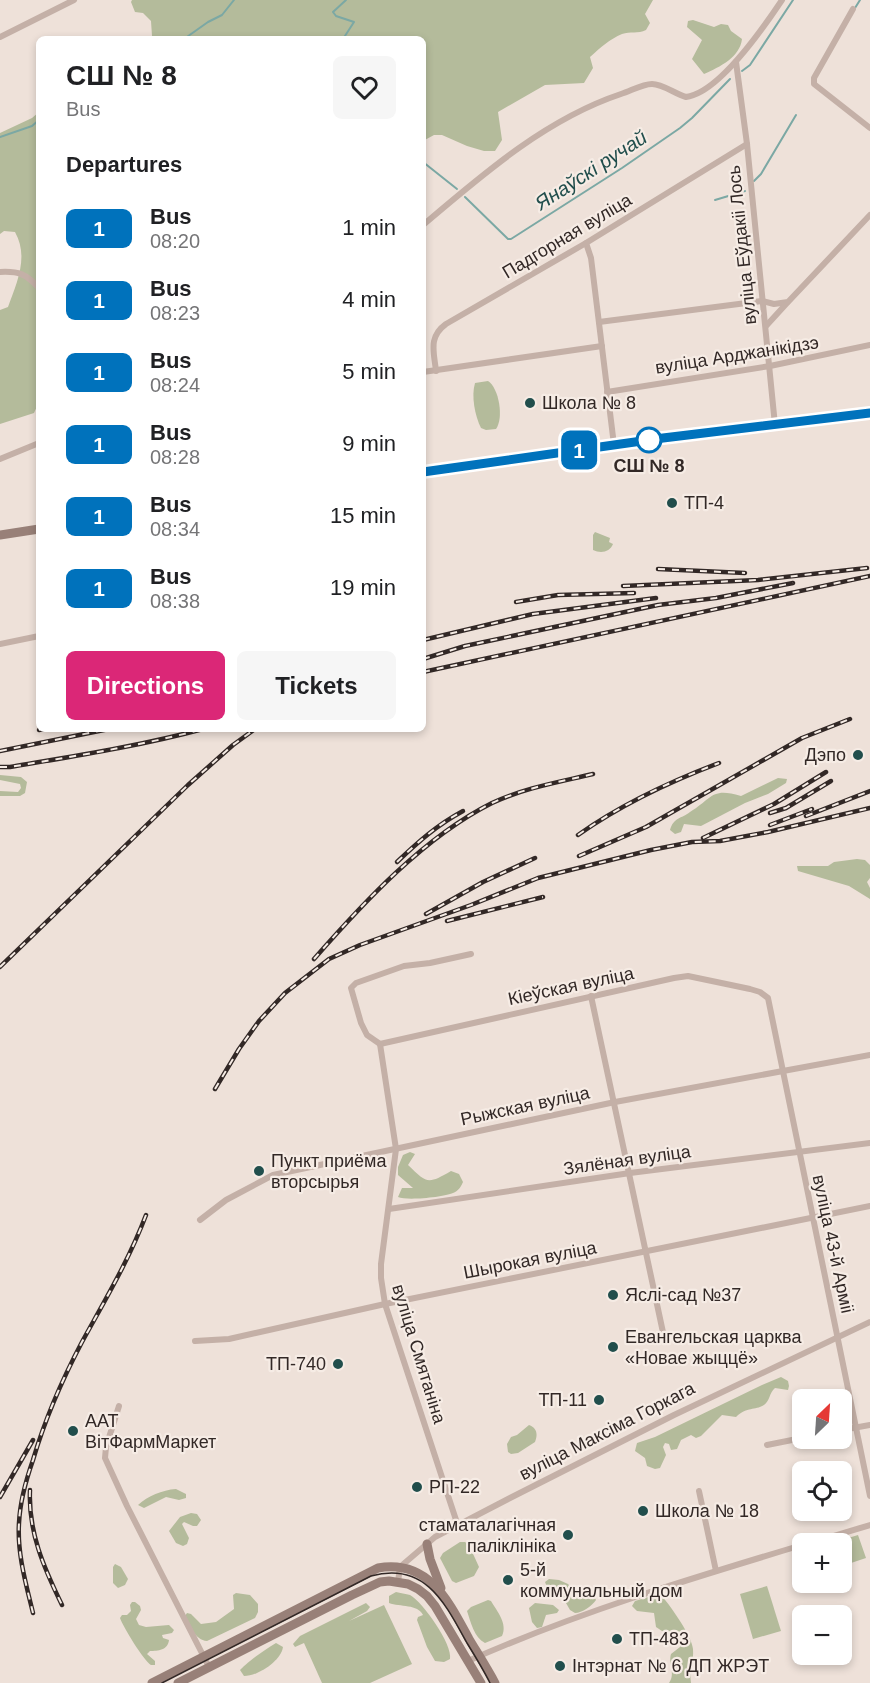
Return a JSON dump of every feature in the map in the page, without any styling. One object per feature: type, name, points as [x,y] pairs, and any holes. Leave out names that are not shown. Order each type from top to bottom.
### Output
[{"type":"main road","points":[[426,472],[870,413]]},
{"type":"main road","points":[[0,535],[36,529]]},
{"type":"main road","points":[[427,1544],[443,1593],[495,1683]]},
{"type":"main road","points":[[152,1683],[378,1568],[400,1567],[421,1576],[443,1593]]},
{"type":"main road","name":"вуліца Максіма Горкага","points":[[178,1683],[380,1582],[400,1567]]},
{"type":"main road","name":"вуліца Максіма Горкага","points":[[380,1582],[398,1582]]},
{"type":"main road","points":[[398,1582],[408,1584],[427,1596],[481,1683]]},
{"type":"street","points":[[0,37],[74,0]]},
{"type":"street","points":[[426,223],[513,153],[571,115],[603,100],[650,84],[659,85],[676,94],[693,96],[702,92],[749,48],[782,0]]},
{"type":"street","points":[[853,9],[814,78],[814,84],[870,128]]},
{"type":"street","name":"вуліца Еўдакіі Лось","points":[[736,62],[747,144],[775,425]]},
{"type":"street","name":"Падгорная вуліца","points":[[436,371],[434,342],[438,330],[747,144]]},
{"type":"street","points":[[766,326],[870,215]]},
{"type":"street","points":[[586,243],[591,258],[614,445]]},
{"type":"street","points":[[0,272],[28,276],[36,285]]},
{"type":"street","points":[[599,322],[762,301],[774,304],[788,302]]},
{"type":"street","name":"вуліца Арджанікідзэ","points":[[607,392],[770,366],[870,345]]},
{"type":"street","points":[[426,372],[602,346]]},
{"type":"street","points":[[0,459],[36,444]]},
{"type":"street","points":[[0,644],[36,637]]},
{"type":"street","points":[[380,1044],[366,1035],[361,1023],[351,988],[356,983],[404,966],[471,954]]},
{"type":"street","name":"Кіеўская вуліца","points":[[380,1044],[688,976],[750,989],[768,998]]},
{"type":"street","points":[[591,996],[664,1337]]},
{"type":"street","name":"вуліца 43-й Арміі","points":[[768,998],[870,1496]]},
{"type":"street","name":"вуліца Смятаніна","points":[[380,1044],[396,1149],[381,1278],[385,1304],[458,1526]]},
{"type":"street","name":"Рыжская вуліца","points":[[200,1220],[226,1200],[273,1175],[615,1102],[870,1055]]},
{"type":"street","name":"Зялёная вуліца","points":[[389,1209],[630,1173],[870,1143]]},
{"type":"street","name":"Шырокая вуліца","points":[[195,1341],[229,1339],[385,1304],[870,1206]]},
{"type":"street","name":"вуліца Максіма Горкага","points":[[400,1567],[427,1544],[458,1526],[646,1428],[870,1322]]},
{"type":"street","points":[[119,1406],[106,1447],[105,1458],[209,1667]]},
{"type":"street","points":[[852,1428],[870,1425]]},
{"type":"street","points":[[767,1445],[792,1440]]},
{"type":"street","points":[[699,1491],[716,1571]]},
{"type":"street","points":[[843,1533],[870,1525]]},
{"type":"street","points":[[468,1661],[589,1613],[792,1548]]},
{"type":"street","points":[[398,1582],[400,1567]]},
{"type":"green space","points":[[132,0],[653,0],[645,14],[650,23],[646,30],[622,34],[598,50],[590,57],[593,68],[584,83],[545,85],[498,112],[502,140],[495,151],[484,151],[467,146],[442,135],[434,135],[426,139],[426,36],[152,36],[151,21],[143,13],[135,12]]},
{"type":"green space","points":[[693,20],[714,27],[721,24],[728,25],[731,31],[742,39],[733,56],[723,65],[704,74],[692,59],[702,40],[687,27],[688,21]]},
{"type":"green space","points":[[36,115],[36,409],[34,413],[0,424],[0,310],[8,307],[18,279],[21,251],[15,232],[4,231],[0,234],[0,133]]},
{"type":"green space","points":[[488,381],[497,396],[500,418],[496,429],[486,430],[481,428],[479,423],[473,394],[475,383]]},
{"type":"green space","points":[[595,532],[610,538],[609,542],[613,544],[610,549],[602,552],[593,550]]},
{"type":"green space","points":[[0,775],[21,777],[27,782],[25,793],[20,796],[0,796],[0,791],[18,792],[21,788],[20,784],[0,780]]},
{"type":"green space","points":[[778,778],[787,779],[786,783],[768,794],[701,826],[684,824],[681,832],[675,834],[670,830],[676,820],[713,795],[724,793],[741,796]]},
{"type":"green space","points":[[865,860],[870,865],[870,878],[867,882],[870,888],[870,899],[849,886],[798,871],[797,866],[828,866],[834,862]]},
{"type":"green space","points":[[410,1152],[415,1154],[408,1165],[419,1176],[432,1180],[451,1171],[459,1174],[463,1182],[460,1187],[455,1192],[442,1196],[417,1199],[398,1197],[402,1188],[413,1188],[398,1175],[398,1167],[403,1155]]},
{"type":"green space","points":[[781,1377],[788,1381],[788,1390],[775,1388],[764,1405],[744,1411],[736,1417],[722,1415],[701,1436],[696,1438],[691,1435],[681,1440],[677,1449],[671,1450],[669,1444],[665,1443],[663,1447],[666,1455],[660,1468],[647,1466],[645,1458],[635,1451],[637,1443],[655,1437]]},
{"type":"green space","points":[[529,1425],[536,1432],[535,1442],[518,1453],[508,1452],[507,1444],[511,1437]]},
{"type":"green space","points":[[176,1489],[186,1494],[186,1498],[179,1500],[166,1497],[144,1508],[138,1505],[156,1494]]},
{"type":"green space","points":[[191,1513],[197,1514],[201,1520],[197,1526],[184,1522],[182,1524],[189,1538],[187,1544],[183,1546],[176,1543],[169,1531],[180,1517]]},
{"type":"green space","points":[[858,1535],[866,1558],[852,1563],[852,1537]]},
{"type":"green space","points":[[460,1542],[469,1545],[479,1567],[474,1576],[456,1583],[452,1581],[440,1558],[443,1553]]},
{"type":"green space","points":[[115,1564],[121,1567],[128,1579],[125,1585],[118,1588],[113,1583]]},
{"type":"green space","points":[[549,1579],[568,1584],[580,1595],[594,1596],[596,1600],[587,1609],[575,1613],[570,1610],[562,1596],[547,1587],[545,1582]]},
{"type":"green space","points":[[767,1586],[781,1631],[753,1639],[740,1594]]},
{"type":"green space","points":[[396,1592],[410,1595],[422,1606],[442,1634],[450,1653],[450,1659],[444,1662],[435,1661],[417,1620],[423,1615],[421,1611],[413,1607],[389,1603],[389,1596]]},
{"type":"green space","points":[[236,1593],[250,1595],[258,1604],[255,1618],[207,1641],[199,1638],[193,1632],[185,1616],[187,1613],[201,1624],[216,1622],[234,1609],[233,1595]]},
{"type":"green space","points":[[655,1595],[662,1596],[666,1601],[692,1643],[691,1683],[669,1683],[672,1676],[671,1654],[680,1647],[682,1640],[676,1632],[662,1631],[656,1627],[654,1613],[637,1611],[632,1606],[635,1601]]},
{"type":"green space","points":[[488,1600],[491,1601],[504,1627],[502,1636],[485,1643],[476,1633],[467,1611]]},
{"type":"green space","points":[[132,1602],[140,1606],[141,1610],[136,1619],[139,1625],[146,1627],[169,1625],[174,1630],[172,1633],[162,1635],[163,1638],[169,1640],[165,1648],[150,1651],[147,1654],[155,1661],[155,1665],[151,1665],[144,1657],[120,1618],[131,1611]]},
{"type":"green space","points":[[366,1603],[370,1607],[367,1611],[349,1621],[384,1605],[412,1664],[370,1683],[322,1683],[304,1643],[295,1647],[293,1644],[300,1636]]},
{"type":"green space","points":[[535,1603],[553,1605],[559,1610],[557,1613],[546,1615],[542,1627],[537,1628],[532,1622],[529,1608]]},
{"type":"green space","points":[[276,1643],[283,1647],[278,1657],[268,1667],[244,1676],[240,1670],[257,1655]]},
{"type":"waterway","name":"Янаўскі ручай","points":[[188,36],[222,15],[234,0]]},
{"type":"waterway","name":"Янаўскі ручай","points":[[345,36],[354,22],[336,16],[333,12],[346,0]]},
{"type":"waterway","name":"Янаўскі ручай","points":[[742,71],[750,65],[793,0]]},
{"type":"waterway","points":[[855,8],[860,0]]},
{"type":"waterway","name":"Янаўскі ручай","points":[[465,197],[508,239],[511,239],[680,128],[730,79]]},
{"type":"waterway","points":[[754,181],[761,174],[796,115]]},
{"type":"waterway","name":"Янаўскі ручай","points":[[0,137],[36,123]]},
{"type":"waterway","name":"Янаўскі ручай","points":[[426,164],[457,189]]},
{"type":"waterway","points":[[715,200],[745,191]]},
{"type":"tram line","points":[[162,1683],[371,1576],[390,1573],[406,1575],[419,1580],[431,1589],[450,1614],[490,1683]]},
{"type":"railway","points":[[623,586],[758,580],[867,568]]},
{"type":"railway","points":[[658,569],[745,573]]},
{"type":"railway","points":[[426,671],[870,576]]},
{"type":"railway","points":[[426,658],[465,646],[658,605],[716,598],[793,583]]},
{"type":"railway","points":[[516,602],[558,595],[634,593]]},
{"type":"railway","points":[[426,639],[533,614],[656,598]]},
{"type":"railway","points":[[579,856],[646,827],[802,738],[850,719]]},
{"type":"railway","points":[[0,751],[94,732]]},
{"type":"railway","points":[[0,767],[107,750],[191,732]]},
{"type":"railway","points":[[0,967],[188,785],[251,732]]},
{"type":"railway","points":[[578,835],[646,794],[719,763]]},
{"type":"railway","points":[[703,838],[774,804],[826,772]]},
{"type":"railway","points":[[314,959],[396,872],[467,817],[516,793],[593,774]]},
{"type":"railway","points":[[770,813],[786,808],[831,781]]},
{"type":"railway","points":[[806,816],[870,791]]},
{"type":"railway","points":[[215,1089],[259,1021],[285,993],[329,959],[360,945],[538,878],[651,850],[768,832],[870,808]]},
{"type":"railway","points":[[770,825],[812,809]]},
{"type":"railway","points":[[397,862],[428,834],[463,811]]},
{"type":"railway","points":[[426,914],[483,882],[535,858]]},
{"type":"railway","points":[[447,921],[543,897]]},
{"type":"railway","points":[[33,1613],[19,1546],[20,1515],[26,1483],[43,1430],[61,1385],[124,1264],[146,1215]]},
{"type":"railway","points":[[0,1497],[33,1440]]},
{"type":"railway","points":[[30,1490],[34,1535],[43,1563],[62,1605]]},
{"type":"bus line","name":"1","points":[[426,472],[663,438],[870,413]]},
{"type":"place","name":"Школа № 8","points":[[530,403]]},
{"type":"place","name":"СШ № 8","points":[[649,440]]},
{"type":"place","name":"ТП-4","points":[[672,503]]},
{"type":"place","name":"Дэпо","points":[[858,755]]},
{"type":"place","name":"Пункт приёма вторсырья","points":[[259,1171]]},
{"type":"place","name":"Яслі-сад №37","points":[[613,1295]]},
{"type":"place","name":"Евангельская царква «Новае жыццё»","points":[[613,1347]]},
{"type":"place","name":"ТП-740","points":[[338,1364]]},
{"type":"place","name":"ТП-11","points":[[599,1400]]},
{"type":"place","name":"ААТ ВітФармМаркет","points":[[73,1431]]},
{"type":"place","name":"РП-22","points":[[417,1487]]},
{"type":"place","name":"Школа № 18","points":[[643,1511]]},
{"type":"place","name":"стаматалагічная паліклініка","points":[[568,1535]]},
{"type":"place","name":"5-й коммунальный дом","points":[[508,1580]]},
{"type":"place","name":"ТП-483","points":[[617,1639]]},
{"type":"place","name":"Інтэрнат № 6 ДП ЖРЭТ","points":[[560,1666]]}]
